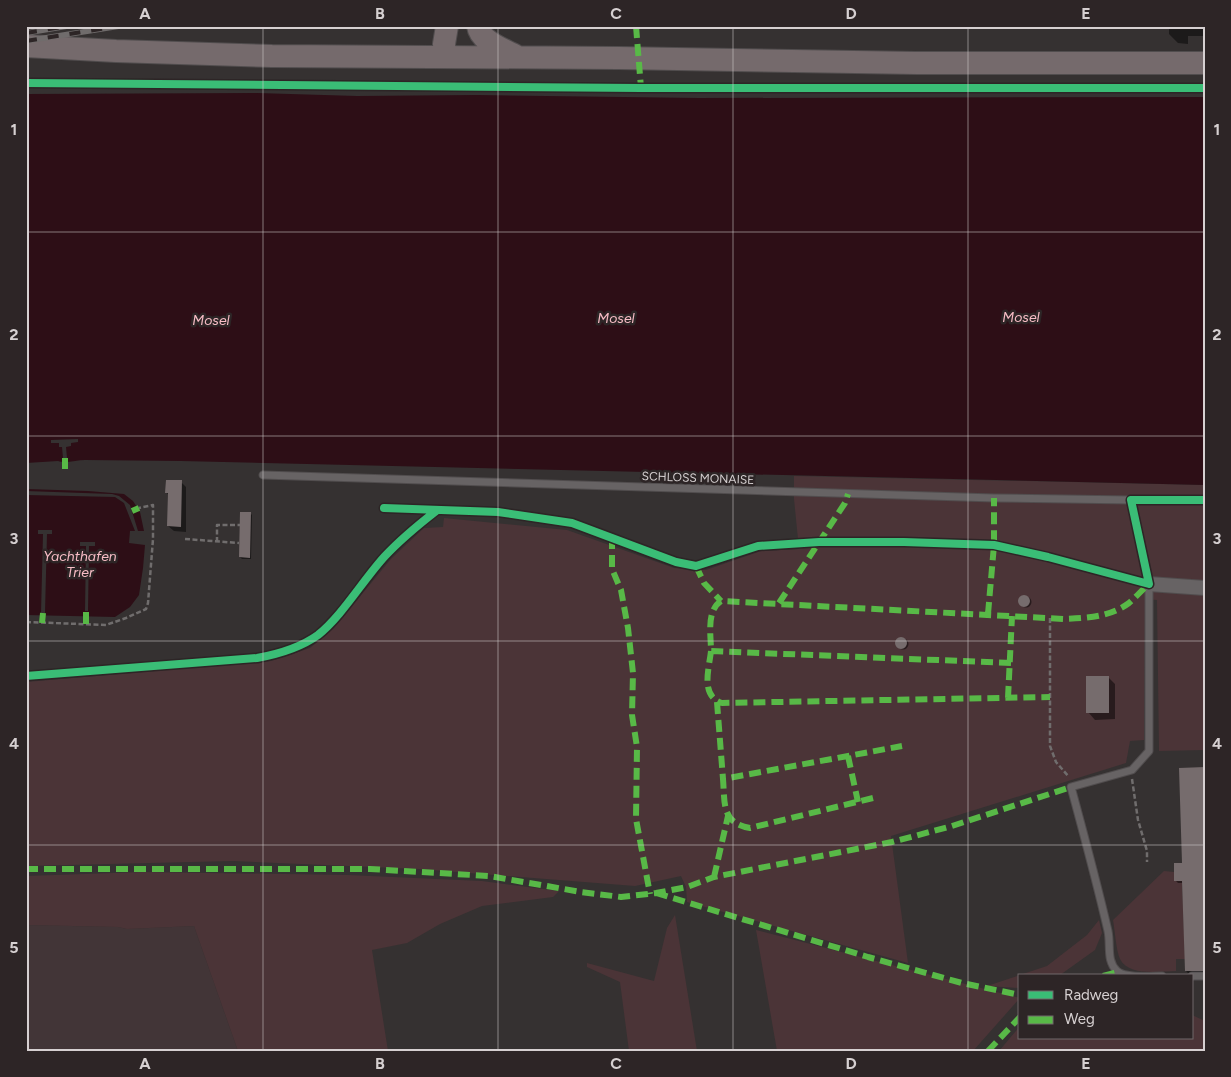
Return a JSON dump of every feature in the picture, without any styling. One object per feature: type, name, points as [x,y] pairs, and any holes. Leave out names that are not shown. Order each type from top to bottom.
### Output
[{"type":"main road","points":[[447,26],[444,44],[451,57]]},
{"type":"main road","points":[[451,57],[472,26]]},
{"type":"main road","points":[[478,26],[478,30],[484,38],[519,58]]},
{"type":"main road","points":[[26,46],[116,52],[272,56],[916,63],[1205,63]]},
{"type":"street","points":[[1149,584],[1205,588]]},
{"type":"lane","name":"SCHLOSS MONAISE","points":[[263,476],[975,498],[1131,500],[1149,584]]},
{"type":"lane","points":[[1122,974],[1110,962],[1110,940],[1096,876],[1071,787],[1132,770],[1149,750],[1149,584]]},
{"type":"path","points":[[26,622],[106,625],[146,609],[153,539],[153,505],[139,508]]},
{"type":"path","points":[[217,542],[217,525],[240,525]]},
{"type":"path","points":[[185,539],[239,543]]},
{"type":"path","points":[[1050,618],[1050,746],[1056,762],[1077,785]]},
{"type":"path","points":[[1132,770],[1132,786],[1138,820],[1147,850],[1147,862]]},
{"type":"shaded area","points":[[794,476],[1205,485],[1205,750],[1159,751],[1157,600],[1145,599],[1144,740],[1130,741],[1126,763],[891,836],[908,963],[687,902],[686,887],[681,876],[635,886],[419,869],[233,861],[26,866],[26,682],[271,661],[310,648],[334,628],[391,559],[424,528],[443,527],[444,518],[567,530],[674,568],[706,570],[761,551],[799,549],[794,499]]},
{"type":"shaded area","points":[[1164,871],[1174,872],[1175,881],[1182,881],[1185,959],[1176,959],[1176,971],[1137,971],[1124,965],[1120,959],[1113,920]]},
{"type":"shaded area","points":[[143,872],[348,875],[482,881],[559,891],[553,897],[482,906],[440,924],[407,943],[372,950],[388,1051],[238,1051],[194,926],[127,929],[118,927],[26,925],[26,876]]},
{"type":"shaded area","points":[[675,915],[697,1051],[629,1051],[620,982],[587,967],[587,963],[654,981],[667,928]]},
{"type":"shaded area","points":[[1099,920],[1102,933],[1095,950],[1061,974],[1023,974],[1047,966],[1087,935]]},
{"type":"shaded area","points":[[26,925],[118,927],[127,929],[194,926],[238,1051],[26,1051]]},
{"type":"shaded area","points":[[756,930],[1018,997],[1018,1000],[973,1051],[777,1051]]},
{"type":"shaded area","points":[[1018,976],[1018,988],[987,986]]},
{"type":"shaded area","points":[[1194,1016],[1205,1021],[1205,1051],[999,1051],[1018,1028],[1018,1040],[1194,1040]]},
{"type":"water","name":"Mosel","points":[[257,93],[357,96],[477,95],[699,98],[1205,97],[1205,485],[181,461],[85,460],[26,463],[26,94]]},
{"type":"water","name":"Yachthafen Trier","points":[[26,489],[124,494],[133,501],[140,512],[144,531],[130,531],[129,543],[145,545],[139,595],[130,607],[115,617],[26,615]]},
{"type":"pier","points":[[78,439],[78,442],[71,443],[71,446],[66,447],[67,458],[63,458],[62,447],[59,447],[59,443],[51,443],[51,440]]},
{"type":"pier","points":[[26,491],[112,494],[119,496],[130,505],[138,531],[135,531],[124,503],[115,497],[26,495]]},
{"type":"pier","points":[[38,530],[52,530],[52,534],[47,534],[45,613],[41,613],[43,534],[38,534]]},
{"type":"pier","points":[[80,542],[95,542],[95,546],[89,546],[88,611],[85,611],[86,546],[80,546]]},
{"type":"building","points":[[166,480],[182,480],[181,527],[167,526],[168,493],[165,493]]},
{"type":"building","points":[[240,512],[251,512],[250,558],[239,557]]},
{"type":"building","points":[[1024,595],[1030,601],[1024,607],[1018,601]]},
{"type":"building","points":[[901,637],[907,643],[901,649],[895,643]]},
{"type":"building","points":[[1086,676],[1109,676],[1109,713],[1086,713]]},
{"type":"building","points":[[1205,767],[1205,971],[1185,971],[1182,881],[1174,881],[1174,863],[1182,863],[1179,768]]},
{"type":"railway","points":[[26,33],[68,26]]},
{"type":"railway","points":[[26,41],[120,26]]},
{"type":"marked path","points":[[636,26],[641,88]]},
{"type":"marked path","points":[[65,458],[65,469]]},
{"type":"marked path","points":[[779,603],[845,503],[848,494]]},
{"type":"marked path","points":[[988,614],[994,545],[994,498]]},
{"type":"marked path","points":[[132,511],[139,508]]},
{"type":"marked path","points":[[612,537],[612,569],[621,590],[633,673],[632,715],[637,747],[636,819],[650,894]]},
{"type":"marked path","points":[[696,566],[704,583],[721,601]]},
{"type":"marked path","points":[[1011,663],[711,651],[711,617],[716,605],[721,601],[1065,619],[1082,618],[1098,616],[1122,608],[1149,584]]},
{"type":"marked path","points":[[86,611],[86,624]]},
{"type":"marked path","points":[[42,623],[43,613]]},
{"type":"marked path","points":[[1008,698],[1012,616]]},
{"type":"marked path","points":[[711,651],[708,688],[715,699],[722,703],[1050,697]]},
{"type":"marked path","points":[[717,702],[723,779]]},
{"type":"marked path","points":[[873,798],[750,828],[734,822],[729,817],[726,811],[723,779],[902,746]]},
{"type":"marked path","points":[[848,756],[858,802]]},
{"type":"marked path","points":[[26,869],[370,869],[489,876],[621,897],[687,887],[714,877],[892,842],[952,826],[1071,787]]},
{"type":"marked path","points":[[714,877],[728,816]]},
{"type":"marked path","points":[[656,893],[868,957],[962,983],[1018,995]]},
{"type":"marked path","points":[[1110,974],[1118,972]]},
{"type":"marked path","points":[[988,1051],[1018,1019]]},
{"type":"cycle path","points":[[26,83],[641,88],[1205,88]]},
{"type":"cycle path","points":[[384,508],[498,512],[572,523],[676,562],[696,566],[758,546],[819,542],[994,545],[1048,557],[1149,584],[1131,500],[1205,500]]},
{"type":"cycle path","points":[[26,676],[257,658],[297,647],[311,640],[327,627],[385,556],[436,511]]}]
